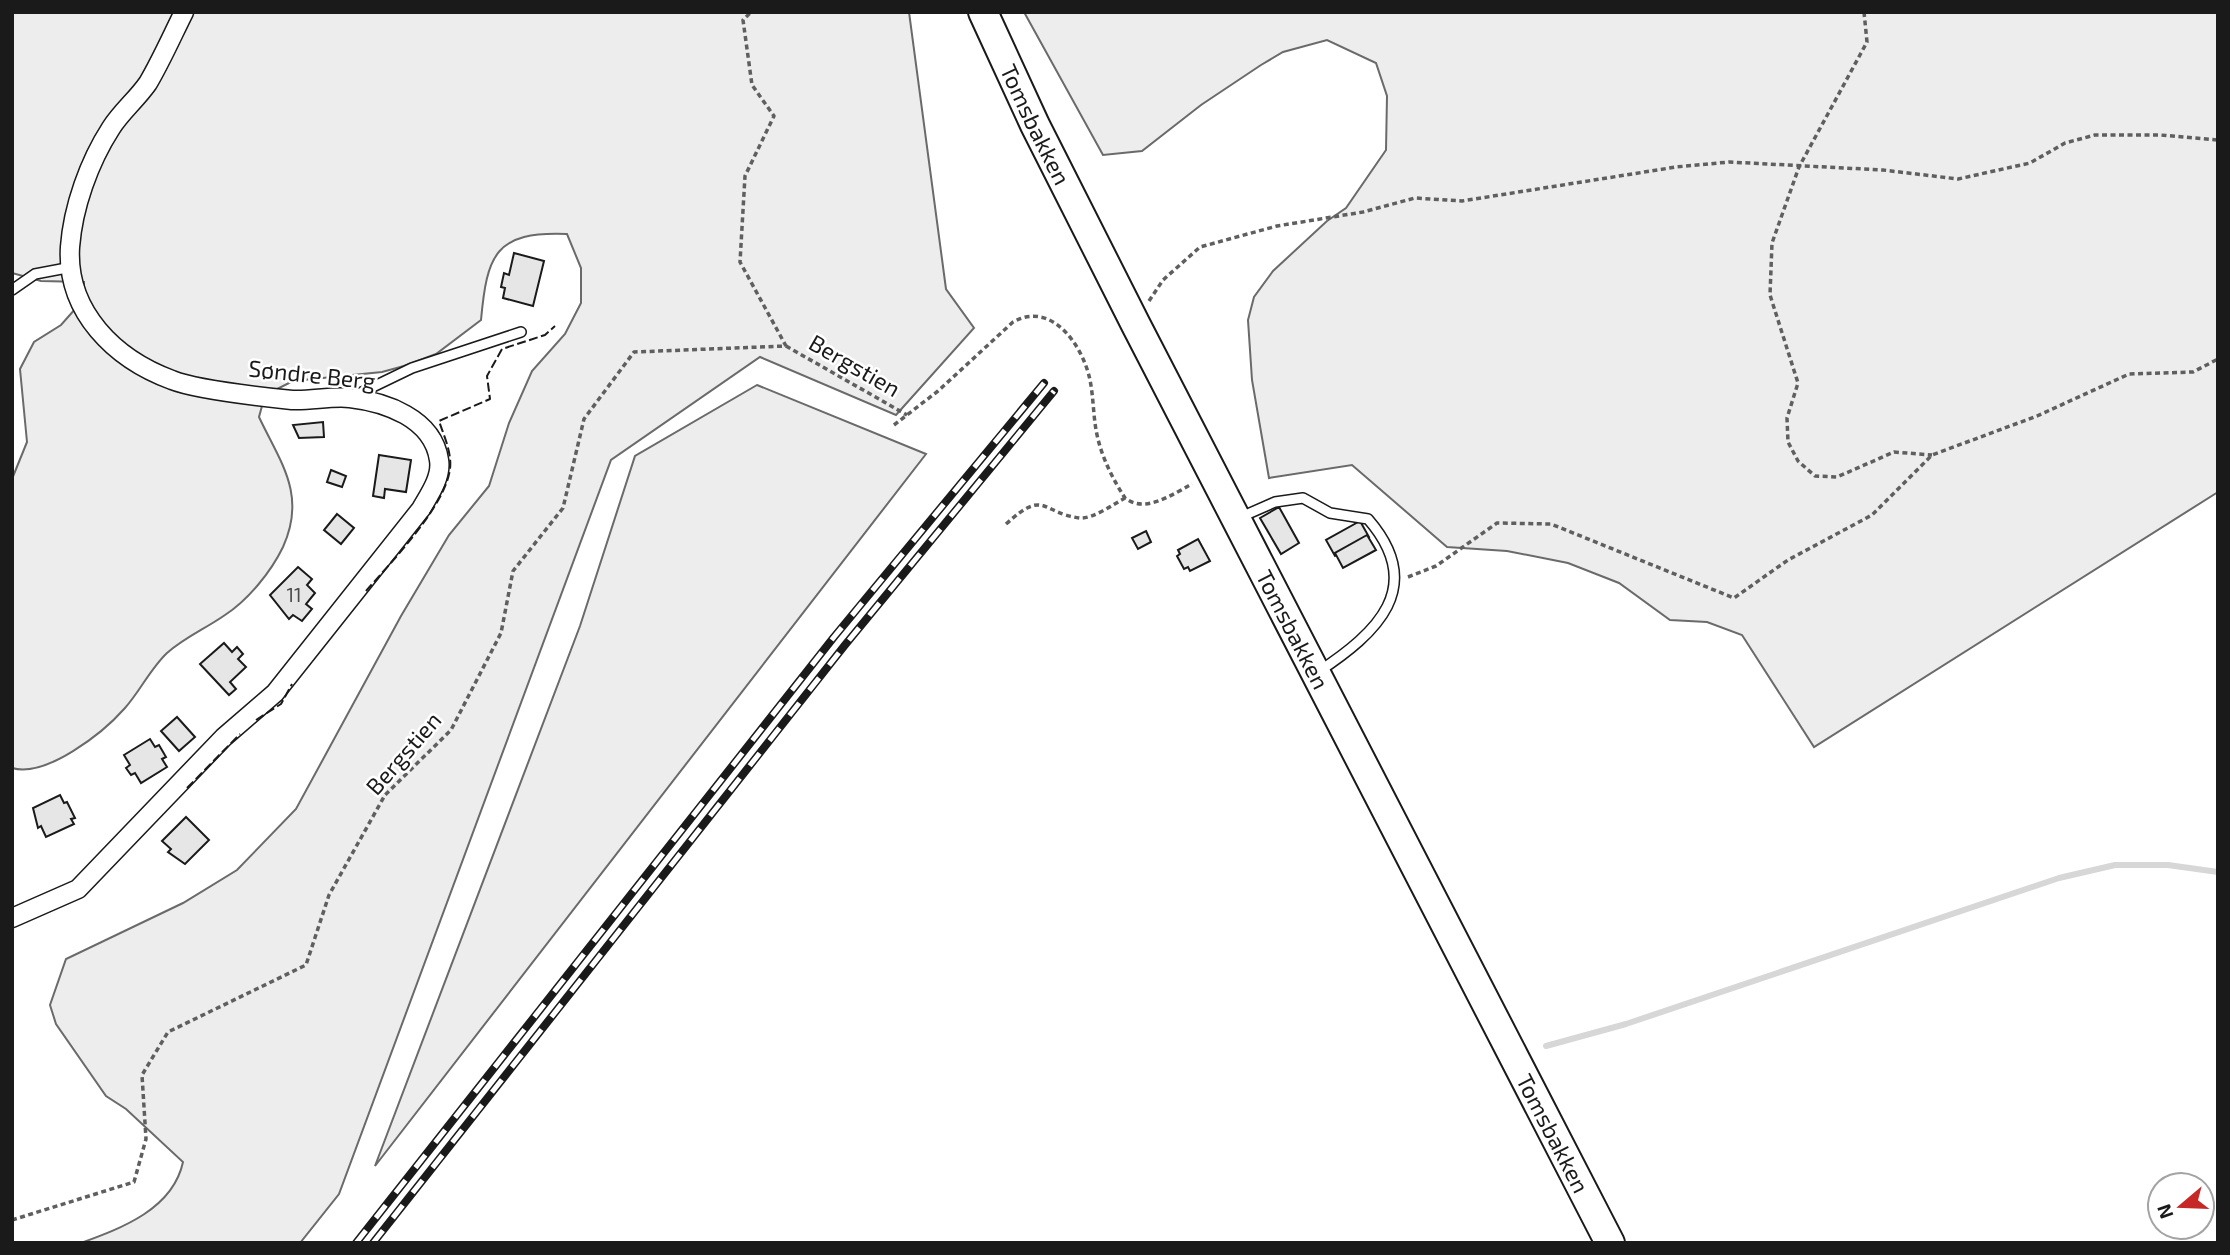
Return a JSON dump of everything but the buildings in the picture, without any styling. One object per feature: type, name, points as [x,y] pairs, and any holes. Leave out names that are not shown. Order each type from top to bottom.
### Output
[{"type":"main road","name":"Tomsbakken","points":[[983,12],[1035,125],[1136,325],[1610,1243]]},
{"type":"street","name":"Søndre Berg","points":[[12,918],[78,889],[223,737],[275,693],[421,509],[436,483],[439,461],[432,442],[417,421],[395,409],[349,398],[293,400],[174,381],[131,362],[107,341],[84,313],[70,249],[79,200],[89,171],[111,128],[147,84],[184,12]]},
{"type":"lane","points":[[12,290],[35,274],[72,267]]},
{"type":"lane","points":[[349,398],[412,368],[521,332]]},
{"type":"lane","points":[[1236,519],[1275,502],[1303,498],[1330,513],[1363,517],[1380,533],[1387,547],[1395,582],[1393,598],[1367,635],[1316,673]]},
{"type":"path","name":"Bergstien","points":[[751,12],[743,20],[752,85],[774,116],[744,176],[740,262],[786,346],[907,415]]},
{"type":"path","points":[[1864,12],[1867,42],[1799,167],[1772,243],[1770,295],[1798,383],[1787,418],[1788,442],[1798,461],[1815,476],[1837,477],[1894,452],[1932,455]]},
{"type":"path","points":[[1136,325],[1163,280],[1200,247],[1277,226],[1363,212],[1415,198],[1462,201],[1690,165],[1729,162],[1883,170],[1958,179],[2030,163],[2065,143],[2095,135],[2161,135],[2218,140]]},
{"type":"path","points":[[894,425],[1013,322],[1028,316],[1046,316],[1067,334],[1087,370],[1099,442],[1125,498],[1132,503],[1153,503],[1212,473]]},
{"type":"path","name":"Bergstien","points":[[12,1220],[134,1182],[146,1139],[142,1075],[169,1032],[306,965],[328,895],[385,795],[451,730],[501,633],[513,571],[563,508],[584,419],[634,352],[786,346]]},
{"type":"path","points":[[1395,582],[1436,566],[1497,523],[1551,524],[1734,598],[1788,560],[1872,515],[1932,455],[2037,416],[2129,374],[2193,372],[2218,359]]},
{"type":"path","points":[[1006,524],[1024,508],[1033,504],[1080,518],[1125,498]]},
{"type":"shaded area","points":[[12,12],[909,12],[946,289],[974,328],[896,415],[760,357],[611,460],[339,1194],[300,1243],[81,1243],[129,1223],[157,1204],[169,1192],[183,1162],[126,1109],[106,1096],[56,1024],[50,1005],[66,959],[183,903],[237,870],[296,809],[401,616],[449,535],[489,486],[509,423],[532,371],[565,334],[581,303],[581,268],[567,234],[524,237],[510,243],[499,252],[492,263],[483,298],[481,320],[436,354],[382,372],[293,381],[265,395],[259,417],[288,479],[292,511],[290,528],[272,566],[234,609],[167,653],[125,708],[89,741],[41,766],[12,768],[12,479],[27,442],[20,369],[34,342],[61,325],[84,299],[84,282],[41,281],[12,273]]},
{"type":"shaded area","points":[[1024,12],[2218,12],[2218,492],[1814,747],[1742,635],[1707,622],[1670,620],[1619,583],[1568,563],[1507,551],[1447,547],[1352,465],[1269,478],[1252,380],[1248,320],[1254,297],[1273,271],[1327,221],[1346,208],[1386,150],[1387,96],[1376,63],[1327,40],[1283,52],[1201,105],[1142,151],[1103,155]]},
{"type":"shaded area","points":[[757,385],[926,454],[375,1166],[580,626],[635,456]]},
{"type":"waterway","points":[[1546,1046],[1626,1024],[2059,878],[2115,865],[2168,865],[2218,872]]},
{"type":"railway","points":[[356,1243],[834,637],[1044,383]]},
{"type":"railway","points":[[373,1243],[845,645],[1054,391]]},
{"type":"fence","points":[[366,591],[428,517],[446,484],[450,457],[439,421],[490,399],[487,376],[502,349],[545,335],[555,326]]},
{"type":"fence","points":[[256,720],[281,704],[292,684]]},
{"type":"fence","points":[[187,788],[240,734]]}]
